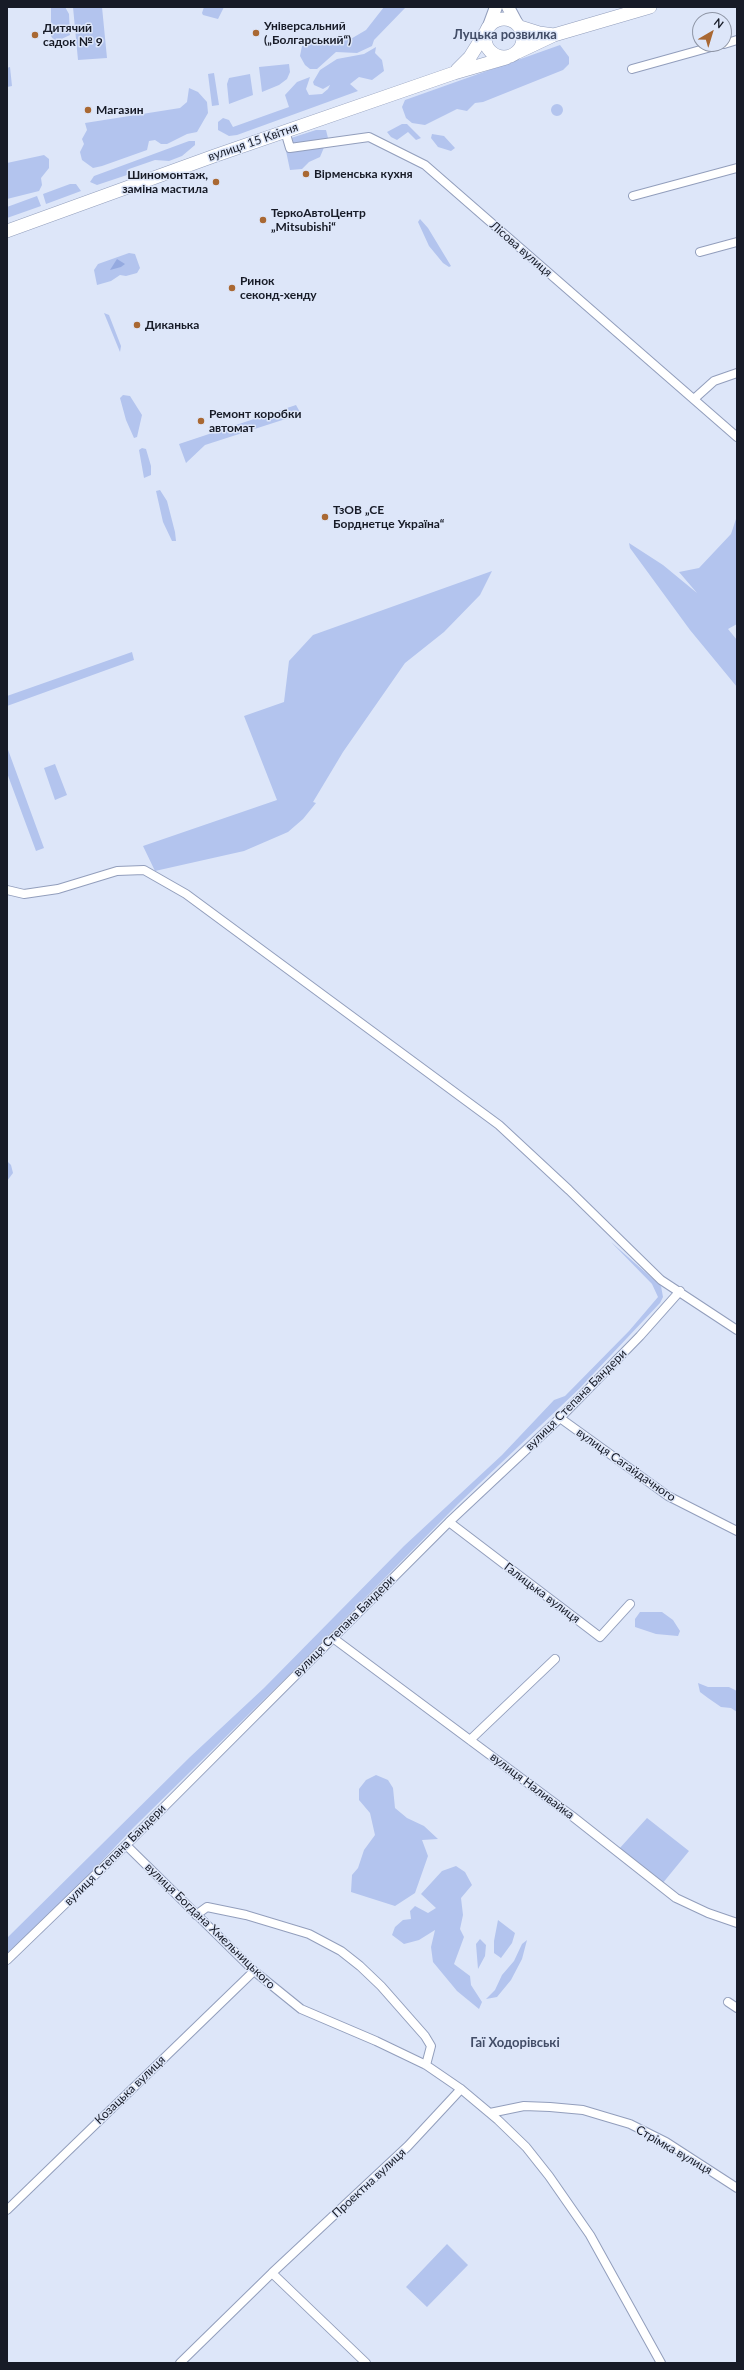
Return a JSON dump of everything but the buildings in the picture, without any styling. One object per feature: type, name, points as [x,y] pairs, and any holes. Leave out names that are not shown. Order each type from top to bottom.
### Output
[{"type":"highway","name":"вулиця 15 Квітня","points":[[7,231],[285,131],[454,73],[512,55],[554,35],[650,7]]},
{"type":"highway","points":[[518,25],[523,43],[512,55],[494,55],[486,45],[487,29],[498,19],[510,19],[518,25],[539,33],[554,35]]},
{"type":"highway","name":"вулиця 15 Квітня","points":[[454,73],[470,58],[487,29]]},
{"type":"main road","points":[[487,29],[496,7]]},
{"type":"main road","points":[[508,7],[518,25]]},
{"type":"street","points":[[632,68],[693,52]]},
{"type":"street","name":"Лісова вулиця","points":[[285,131],[290,148],[369,137],[425,165],[737,437]]},
{"type":"street","points":[[633,196],[737,168]]},
{"type":"street","points":[[700,252],[737,242]]},
{"type":"street","points":[[694,399],[714,381],[737,373]]},
{"type":"street","points":[[7,890],[24,894],[58,889],[117,871],[144,870],[186,894],[498,1125],[569,1190],[661,1280],[737,1330]]},
{"type":"street","name":"вулиця Степана Бандери","points":[[7,1960],[126,1845],[449,1522],[560,1418],[640,1336],[680,1292]]},
{"type":"street","name":"вулиця Сагайдачного","points":[[560,1418],[668,1496],[737,1531]]},
{"type":"street","name":"Галицька вулиця","points":[[449,1522],[600,1637],[630,1604]]},
{"type":"street","name":"вулиця Наливайка","points":[[333,1638],[572,1816],[676,1898],[708,1913],[737,1923]]},
{"type":"street","points":[[470,1740],[555,1659]]},
{"type":"street","name":"вулиця Богдана Хмельницького","points":[[126,1845],[196,1916],[254,1970],[301,2009],[376,2041],[426,2065],[461,2089],[490,2113],[526,2147],[549,2176],[586,2228],[626,2297],[661,2363]]},
{"type":"street","points":[[196,1916],[207,1908],[246,1915],[309,1934],[341,1951],[360,1966],[381,1986],[425,2036],[431,2046],[426,2065]]},
{"type":"street","name":"Козацька вулиця","points":[[7,2210],[254,1970]]},
{"type":"street","points":[[728,2002],[737,2008]]},
{"type":"street","name":"Проектна вулиця","points":[[184,2362],[272,2273],[408,2146],[461,2089]]},
{"type":"street","name":"Стрімка вулиця","points":[[490,2113],[524,2106],[550,2107],[583,2110],[630,2124],[666,2142],[737,2188]]},
{"type":"street","points":[[272,2273],[366,2363]]},
{"type":"shaded area","points":[[51,7],[65,7],[69,14],[70,35],[55,42],[51,36]]},
{"type":"shaded area","points":[[73,7],[102,7],[107,58],[78,60]]},
{"type":"shaded area","points":[[204,7],[224,7],[218,19],[203,15],[202,13]]},
{"type":"shaded area","points":[[384,7],[406,7],[374,40],[372,46],[357,53],[336,52],[317,69],[310,69],[305,65],[300,56],[302,46],[308,44],[349,40],[366,30]]},
{"type":"shaded area","points":[[560,45],[569,57],[569,64],[563,70],[483,102],[475,103],[467,111],[457,109],[425,125],[412,123],[406,118],[402,107],[405,100]]},
{"type":"shaded area","points":[[376,47],[375,53],[382,60],[384,71],[372,80],[359,77],[350,84],[358,91],[237,135],[229,136],[218,130],[218,122],[223,118],[229,120],[233,127],[289,107],[285,95],[297,82],[310,77],[306,89],[309,95],[322,94],[330,85],[323,89],[314,85],[313,82],[320,70],[337,59],[364,54]]},
{"type":"shaded area","points":[[289,64],[290,72],[287,79],[279,85],[262,92],[259,67]]},
{"type":"shaded area","points":[[10,67],[12,86],[7,87],[7,68]]},
{"type":"shaded area","points":[[214,73],[219,105],[212,106],[208,74]]},
{"type":"shaded area","points":[[250,74],[253,95],[229,104],[227,84],[229,78]]},
{"type":"shaded area","points":[[189,88],[198,92],[207,102],[208,113],[197,132],[187,134],[167,144],[161,144],[155,140],[149,141],[147,150],[102,166],[93,168],[82,160],[80,152],[84,144],[82,139],[87,130],[85,123],[180,108],[187,102]]},
{"type":"shaded area","points":[[559,104],[562,105],[562,115],[555,116],[552,115],[551,108],[552,105]]},
{"type":"shaded area","points":[[402,124],[407,124],[421,138],[416,140],[408,132],[397,140],[391,137],[387,132]]},
{"type":"shaded area","points":[[316,130],[326,130],[328,138],[320,157],[309,162],[302,169],[290,170],[286,151],[291,138]]},
{"type":"shaded area","points":[[432,134],[444,136],[455,148],[451,151],[438,147],[431,138]]},
{"type":"shaded area","points":[[189,141],[195,141],[195,145],[182,156],[169,161],[155,160],[129,169],[127,175],[97,185],[90,182],[94,176]]},
{"type":"shaded area","points":[[44,155],[49,159],[49,168],[41,178],[42,185],[39,191],[7,199],[7,163]]},
{"type":"shaded area","points":[[70,184],[76,184],[81,191],[46,204],[43,194]]},
{"type":"shaded area","points":[[37,196],[41,206],[7,218],[7,207]]},
{"type":"shaded area","points":[[420,219],[428,228],[451,266],[449,267],[443,263],[429,246],[418,222]]},
{"type":"shaded area","points":[[129,253],[135,254],[140,268],[137,273],[126,276],[120,275],[111,281],[97,285],[94,270],[98,264]]},
{"type":"shaded area","points":[[117,259],[125,264],[121,267],[110,270]]},
{"type":"shaded area","points":[[104,313],[109,315],[121,346],[120,352]]},
{"type":"shaded area","points":[[123,395],[130,396],[142,415],[137,437],[134,438],[126,420],[120,398]]},
{"type":"shaded area","points":[[296,405],[301,414],[205,445],[186,463],[179,444]]},
{"type":"shaded area","points":[[142,448],[146,449],[151,466],[151,475],[144,478],[139,450]]},
{"type":"shaded area","points":[[160,490],[167,501],[176,541],[172,541],[163,522],[156,491]]},
{"type":"shaded area","points":[[737,516],[737,624],[728,629],[737,640],[737,687],[690,630],[630,548],[629,543],[663,565],[697,593],[679,572],[699,568],[731,534]]},
{"type":"shaded area","points":[[492,571],[480,595],[444,632],[405,663],[343,752],[313,802],[316,803],[303,819],[288,832],[244,851],[155,871],[143,846],[277,800],[244,716],[284,702],[289,661],[313,635]]},
{"type":"shaded area","points":[[132,652],[134,660],[7,706],[7,696]]},
{"type":"shaded area","points":[[7,747],[44,848],[36,851],[7,773]]},
{"type":"shaded area","points":[[55,764],[67,795],[55,800],[44,768]]},
{"type":"shaded area","points":[[7,1161],[11,1165],[13,1173],[7,1181]]},
{"type":"shaded area","points":[[611,1242],[661,1286],[663,1297],[660,1303],[580,1388],[459,1503],[303,1661],[133,1828],[81,1883],[7,1954],[7,1938],[190,1757],[264,1688],[404,1546],[502,1455],[554,1400],[565,1396],[629,1331],[658,1297],[652,1284]]},
{"type":"shaded area","points":[[640,1612],[662,1612],[673,1620],[680,1631],[678,1636],[656,1634],[635,1627],[635,1619]]},
{"type":"shaded area","points":[[698,1683],[708,1687],[729,1687],[737,1691],[737,1712],[731,1708],[721,1707],[708,1698],[700,1692]]},
{"type":"shaded area","points":[[376,1775],[388,1780],[393,1788],[395,1808],[407,1818],[424,1826],[438,1839],[422,1840],[428,1856],[415,1893],[395,1906],[351,1892],[352,1875],[358,1868],[364,1850],[375,1835],[370,1813],[359,1800],[359,1789],[366,1780]]},
{"type":"shaded area","points":[[647,1818],[689,1851],[662,1884],[619,1849]]},
{"type":"shaded area","points":[[456,1866],[465,1872],[472,1885],[461,1898],[463,1915],[460,1929],[464,1937],[454,1964],[470,1976],[471,1985],[482,2002],[479,2009],[457,1991],[433,1962],[431,1947],[435,1930],[419,1940],[404,1944],[392,1935],[395,1927],[403,1920],[411,1919],[410,1911],[415,1906],[428,1913],[436,1908],[421,1894],[442,1871]]},
{"type":"shaded area","points":[[498,1920],[515,1933],[512,1943],[501,1958],[494,1953],[494,1941]]},
{"type":"shaded area","points":[[480,1939],[486,1945],[485,1956],[478,1969],[476,1944]]},
{"type":"shaded area","points":[[527,1940],[522,1959],[511,1980],[497,1997],[486,1999],[495,1990],[502,1975],[514,1961],[522,1944]]},
{"type":"shaded area","points":[[447,2244],[468,2265],[427,2307],[406,2287]]},
{"type":"place","name":"Універсальний („Болгарський“)","points":[[256,33]]},
{"type":"place","name":"Дитячий садок № 9","points":[[35,35]]},
{"type":"place","name":"Магазин","points":[[88,110]]},
{"type":"place","name":"Вірменська кухня","points":[[306,174]]},
{"type":"place","name":"Шиномонтаж, заміна мастила","points":[[216,182]]},
{"type":"place","name":"ТеркоАвтоЦентр „Mitsubishi“","points":[[263,220]]},
{"type":"place","name":"Ринок секонд-хенду","points":[[232,288]]},
{"type":"place","name":"Диканька","points":[[137,325]]},
{"type":"place","name":"Ремонт коробки автомат","points":[[201,421]]},
{"type":"place","name":"ТзОВ „СЕ Борднетце Україна“","points":[[325,517]]},
{"type":"district","name":"Луцька розвилка","points":[[505,35]]},
{"type":"district","name":"Гаї Ходорівські","points":[[515,2043]]}]
